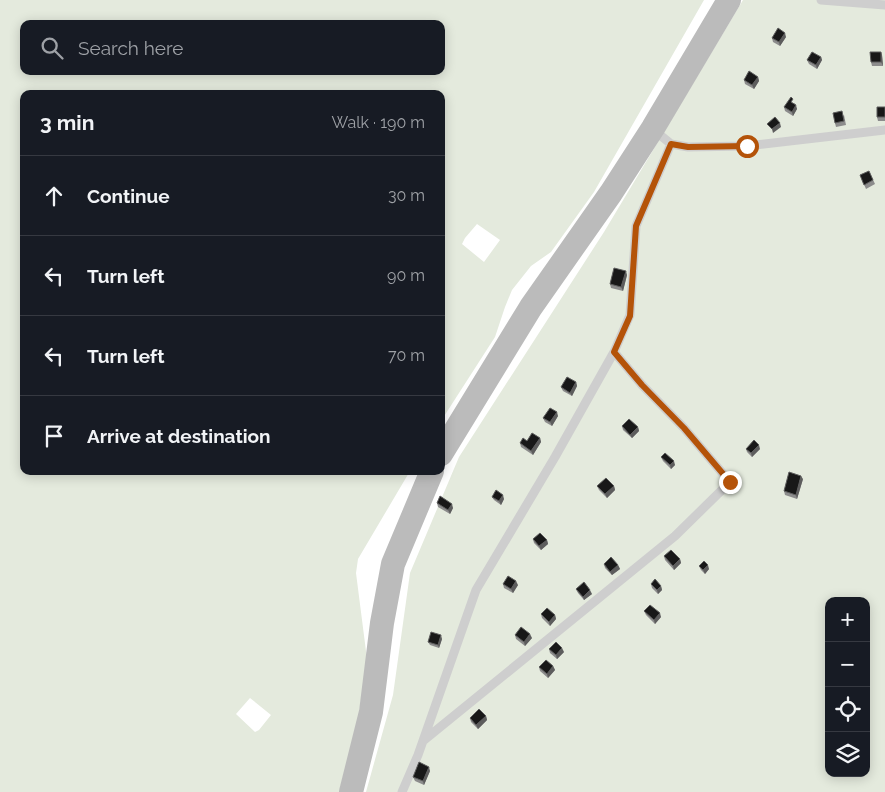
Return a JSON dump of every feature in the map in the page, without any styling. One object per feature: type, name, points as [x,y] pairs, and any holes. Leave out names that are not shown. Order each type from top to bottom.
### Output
[{"type":"street","points":[[445,447],[531,307],[611,193],[653,128],[729,0]]},
{"type":"street","points":[[351,792],[372,712],[382,623],[393,564],[430,475]]},
{"type":"lane","points":[[820,0],[885,5]]},
{"type":"lane","points":[[653,128],[671,144],[688,147],[747,146],[885,130]]},
{"type":"lane","points":[[402,792],[476,590],[555,457],[614,352],[630,316],[636,226],[671,144]]},
{"type":"lane","points":[[422,741],[675,536],[730,482],[684,428],[642,385],[614,352]]},
{"type":"shaded area","points":[[0,0],[704,0],[594,192],[551,252],[531,266],[512,290],[495,337],[445,415],[445,90],[20,90],[20,475],[408,475],[358,559],[356,573],[367,659],[358,720],[339,792],[0,792]],"holes":[[[477,224],[500,240],[484,262],[462,244]],[[250,698],[271,715],[259,730],[255,732],[236,714]]]},
{"type":"shaded area","points":[[743,0],[885,0],[885,792],[366,792],[393,695],[410,573],[459,457],[604,232]]},
{"type":"building","points":[[778,28],[785,33],[779,42],[772,38]]},
{"type":"building","points":[[812,52],[821,57],[816,65],[807,60]]},
{"type":"building","points":[[870,52],[881,52],[881,62],[871,62]]},
{"type":"building","points":[[749,71],[758,77],[752,85],[744,80]]},
{"type":"building","points":[[791,97],[793,99],[791,102],[796,105],[792,112],[784,107]]},
{"type":"building","points":[[877,107],[885,107],[885,117],[877,117]]},
{"type":"building","points":[[842,111],[844,121],[835,123],[833,113]]},
{"type":"building","points":[[775,117],[780,123],[772,129],[767,124]]},
{"type":"building","points":[[869,171],[873,180],[864,185],[860,175]]},
{"type":"building","points":[[614,268],[626,271],[621,287],[610,284]]},
{"type":"building","points":[[567,377],[576,382],[570,393],[561,387]]},
{"type":"building","points":[[550,408],[557,412],[550,422],[543,418]]},
{"type":"building","points":[[629,419],[638,427],[630,435],[622,426]]},
{"type":"building","points":[[532,433],[540,438],[531,451],[520,443],[523,438],[527,441]]},
{"type":"building","points":[[754,440],[759,445],[751,453],[746,449]]},
{"type":"building","points":[[665,453],[674,461],[670,465],[661,457]]},
{"type":"building","points":[[789,472],[801,476],[796,495],[784,491]]},
{"type":"building","points":[[606,478],[614,486],[605,494],[597,486]]},
{"type":"building","points":[[496,490],[503,495],[499,501],[492,497]]},
{"type":"building","points":[[440,496],[452,504],[448,510],[437,503]]},
{"type":"building","points":[[540,533],[547,540],[539,546],[533,539]]},
{"type":"building","points":[[671,550],[680,559],[673,566],[664,556]]},
{"type":"building","points":[[611,557],[618,565],[610,572],[604,564]]},
{"type":"building","points":[[704,561],[708,565],[703,570],[699,566]]},
{"type":"building","points":[[508,576],[516,581],[511,589],[503,584]]},
{"type":"building","points":[[655,579],[661,586],[657,590],[651,584]]},
{"type":"building","points":[[584,582],[590,590],[583,597],[576,589]]},
{"type":"building","points":[[650,605],[660,613],[654,620],[644,611]]},
{"type":"building","points":[[547,608],[555,615],[549,622],[541,614]]},
{"type":"building","points":[[521,627],[530,634],[524,642],[515,635]]},
{"type":"building","points":[[431,632],[441,635],[438,645],[428,642]]},
{"type":"building","points":[[556,642],[562,648],[556,655],[549,649]]},
{"type":"building","points":[[546,660],[553,666],[547,674],[539,667]]},
{"type":"building","points":[[479,709],[486,716],[476,725],[470,718]]},
{"type":"building","points":[[419,762],[429,767],[423,781],[413,777]]},
{"type":"route","points":[[730,482],[684,428],[642,385],[614,352],[630,316],[636,226],[671,144],[688,147],[747,146]]}]
